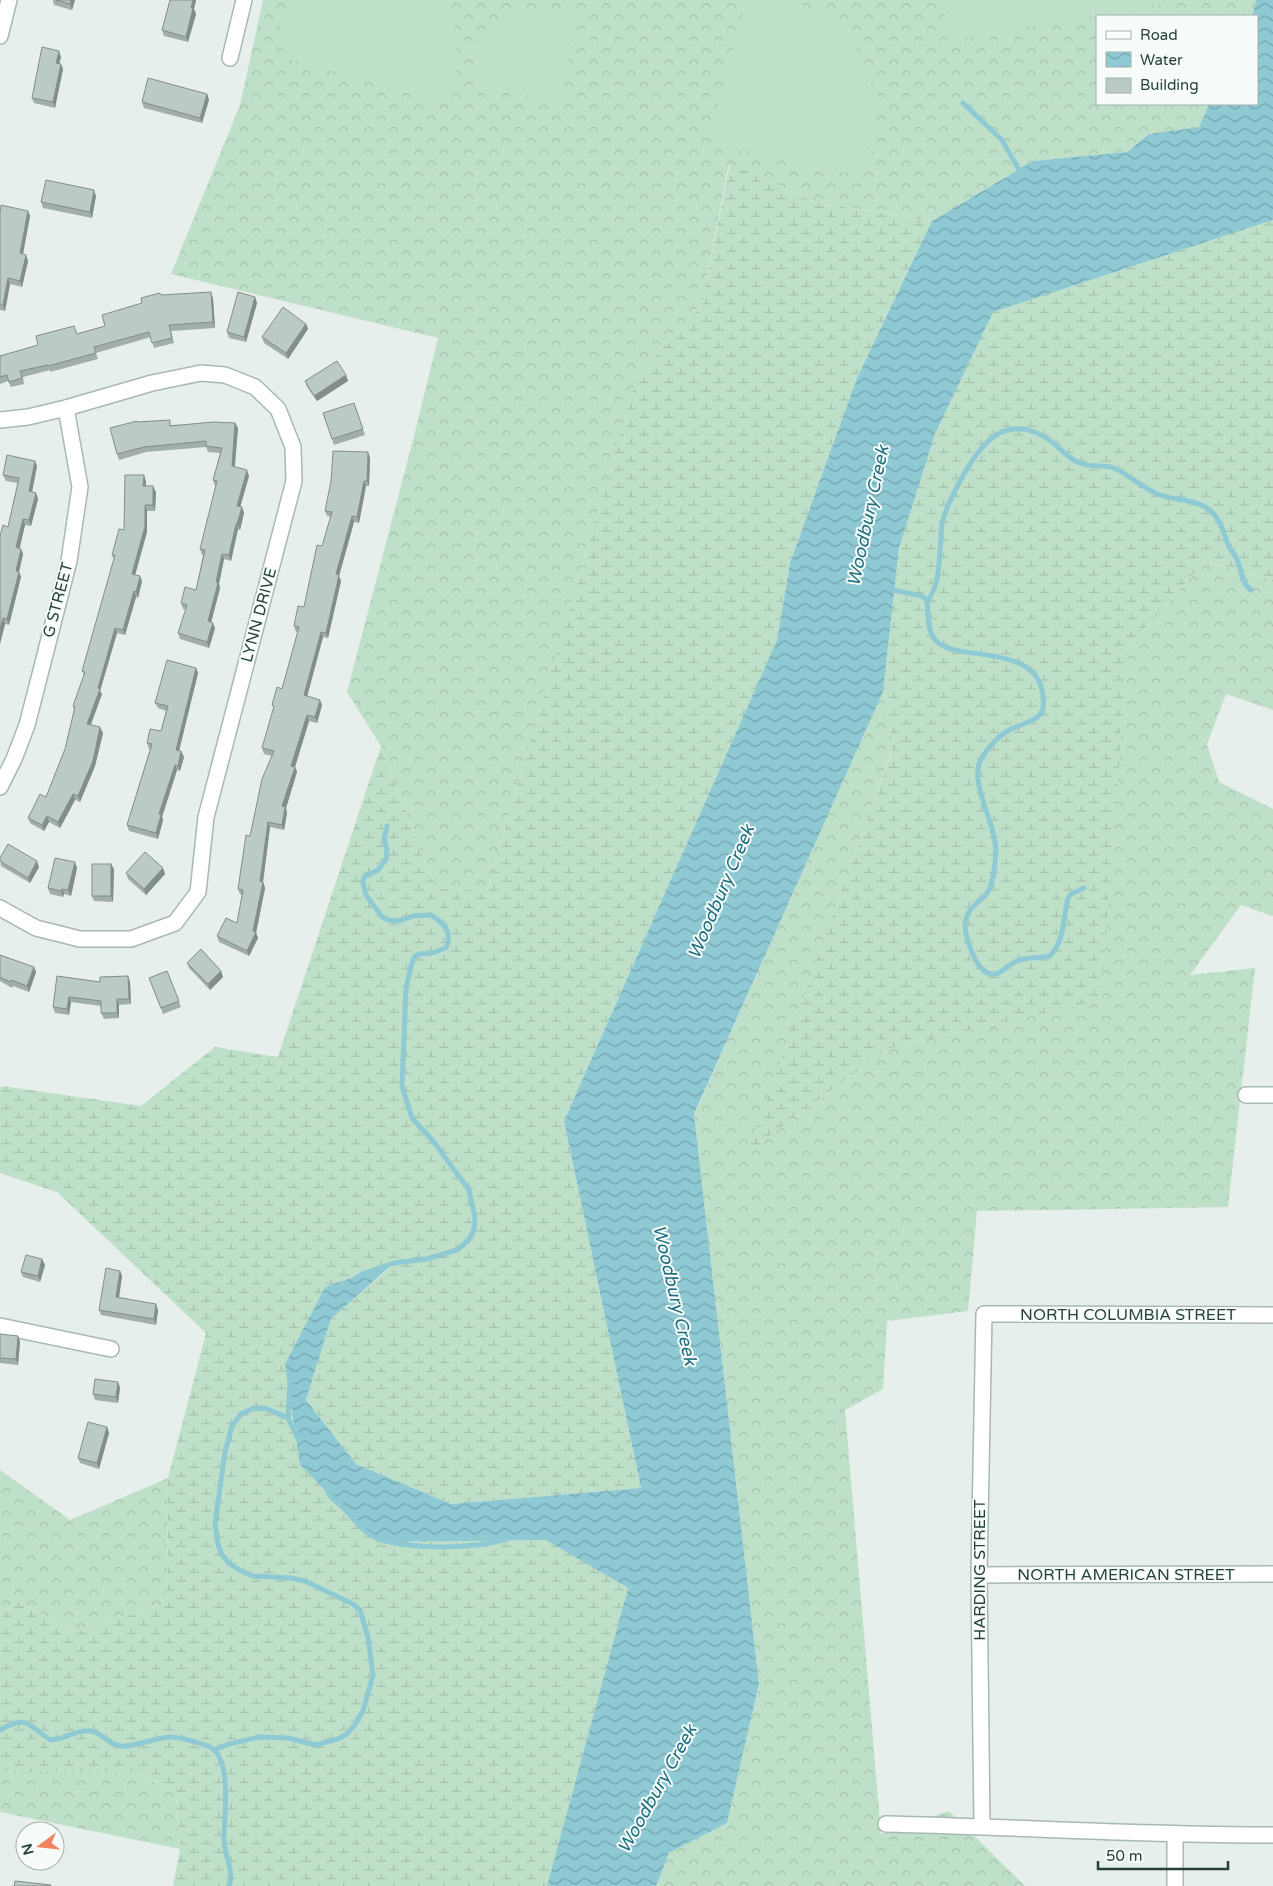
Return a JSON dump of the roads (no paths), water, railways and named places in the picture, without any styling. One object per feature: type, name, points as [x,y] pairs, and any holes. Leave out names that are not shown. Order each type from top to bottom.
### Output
[{"type":"street","points":[[0,36],[9,0]]},
{"type":"street","points":[[230,58],[244,0]]},
{"type":"street","name":"LYNN DRIVE","points":[[0,420],[28,417],[152,383],[201,373],[225,375],[254,386],[278,409],[293,447],[294,481],[206,817],[198,892],[175,923],[131,939],[80,939],[36,928],[0,908]]},
{"type":"street","name":"G STREET","points":[[0,787],[27,725],[69,561],[80,487],[66,408]]},
{"type":"street","points":[[1246,1095],[1273,1095]]},
{"type":"street","name":"NORTH COLUMBIA STREET","points":[[984,1314],[1273,1315]]},
{"type":"street","name":"HARDING STREET","points":[[982,1826],[979,1575],[984,1314]]},
{"type":"street","points":[[0,1326],[111,1349]]},
{"type":"street","name":"NORTH AMERICAN STREET","points":[[979,1575],[1273,1574]]},
{"type":"street","points":[[886,1824],[982,1826],[1175,1835],[1273,1835]]},
{"type":"street","points":[[1175,1835],[1175,1886]]},
{"type":"water","name":"Woodbury Creek","points":[[1256,0],[1273,0],[1273,220],[993,312],[935,434],[899,548],[883,692],[694,1114],[759,1684],[727,1823],[669,1853],[656,1886],[547,1886],[628,1588],[546,1540],[377,1542],[300,1465],[285,1364],[325,1287],[394,1263],[331,1319],[306,1400],[356,1464],[451,1504],[641,1488],[564,1121],[777,640],[790,563],[857,378],[932,221],[1033,161],[1127,152],[1149,134],[1199,127],[1209,105],[1258,105],[1258,15],[1252,15]]},
{"type":"waterway","points":[[963,103],[1002,140],[1022,175]]},
{"type":"waterway","points":[[1084,888],[1071,894],[1068,898],[1061,936],[1050,956],[1021,959],[995,974],[986,972],[976,961],[965,924],[971,909],[989,889],[994,873],[996,852],[995,841],[981,795],[978,774],[979,764],[994,742],[1002,735],[1039,715],[1043,710],[1044,701],[1042,690],[1035,675],[1022,665],[1007,659],[955,650],[942,645],[931,633],[927,600],[932,594],[938,576],[942,524],[948,505],[962,477],[982,447],[999,433],[1015,429],[1035,432],[1054,443],[1077,462],[1114,468],[1160,495],[1195,503],[1207,508],[1218,520],[1239,564],[1243,580],[1251,590]]},
{"type":"waterway","points":[[889,589],[922,596],[927,600]]},
{"type":"waterway","points":[[356,1278],[362,1274],[394,1263],[427,1259],[457,1250],[468,1241],[474,1230],[475,1217],[469,1190],[433,1141],[412,1118],[402,1086],[406,989],[411,966],[414,957],[419,954],[432,953],[446,948],[448,933],[440,921],[431,915],[413,916],[399,921],[388,920],[382,917],[366,895],[363,882],[364,877],[378,870],[386,859],[387,849],[384,839],[387,826]]},
{"type":"waterway","points":[[290,1382],[288,1418],[299,1441]]},
{"type":"waterway","points":[[214,1750],[229,1744],[259,1737],[289,1738],[315,1745],[338,1739],[347,1734],[363,1711],[373,1675],[368,1637],[360,1610],[353,1604],[305,1581],[291,1578],[253,1576],[241,1571],[230,1564],[222,1555],[218,1544],[215,1524],[225,1452],[232,1426],[241,1414],[252,1409],[265,1408],[288,1418]]},
{"type":"waterway","points":[[326,1486],[332,1498],[363,1529],[381,1540],[417,1546],[438,1547],[479,1545],[509,1538]]},
{"type":"waterway","points":[[0,1730],[23,1722],[51,1740],[81,1731],[91,1731],[120,1746],[170,1737],[203,1744],[213,1749],[219,1756],[225,1778],[224,1844],[231,1874],[229,1886]]}]
